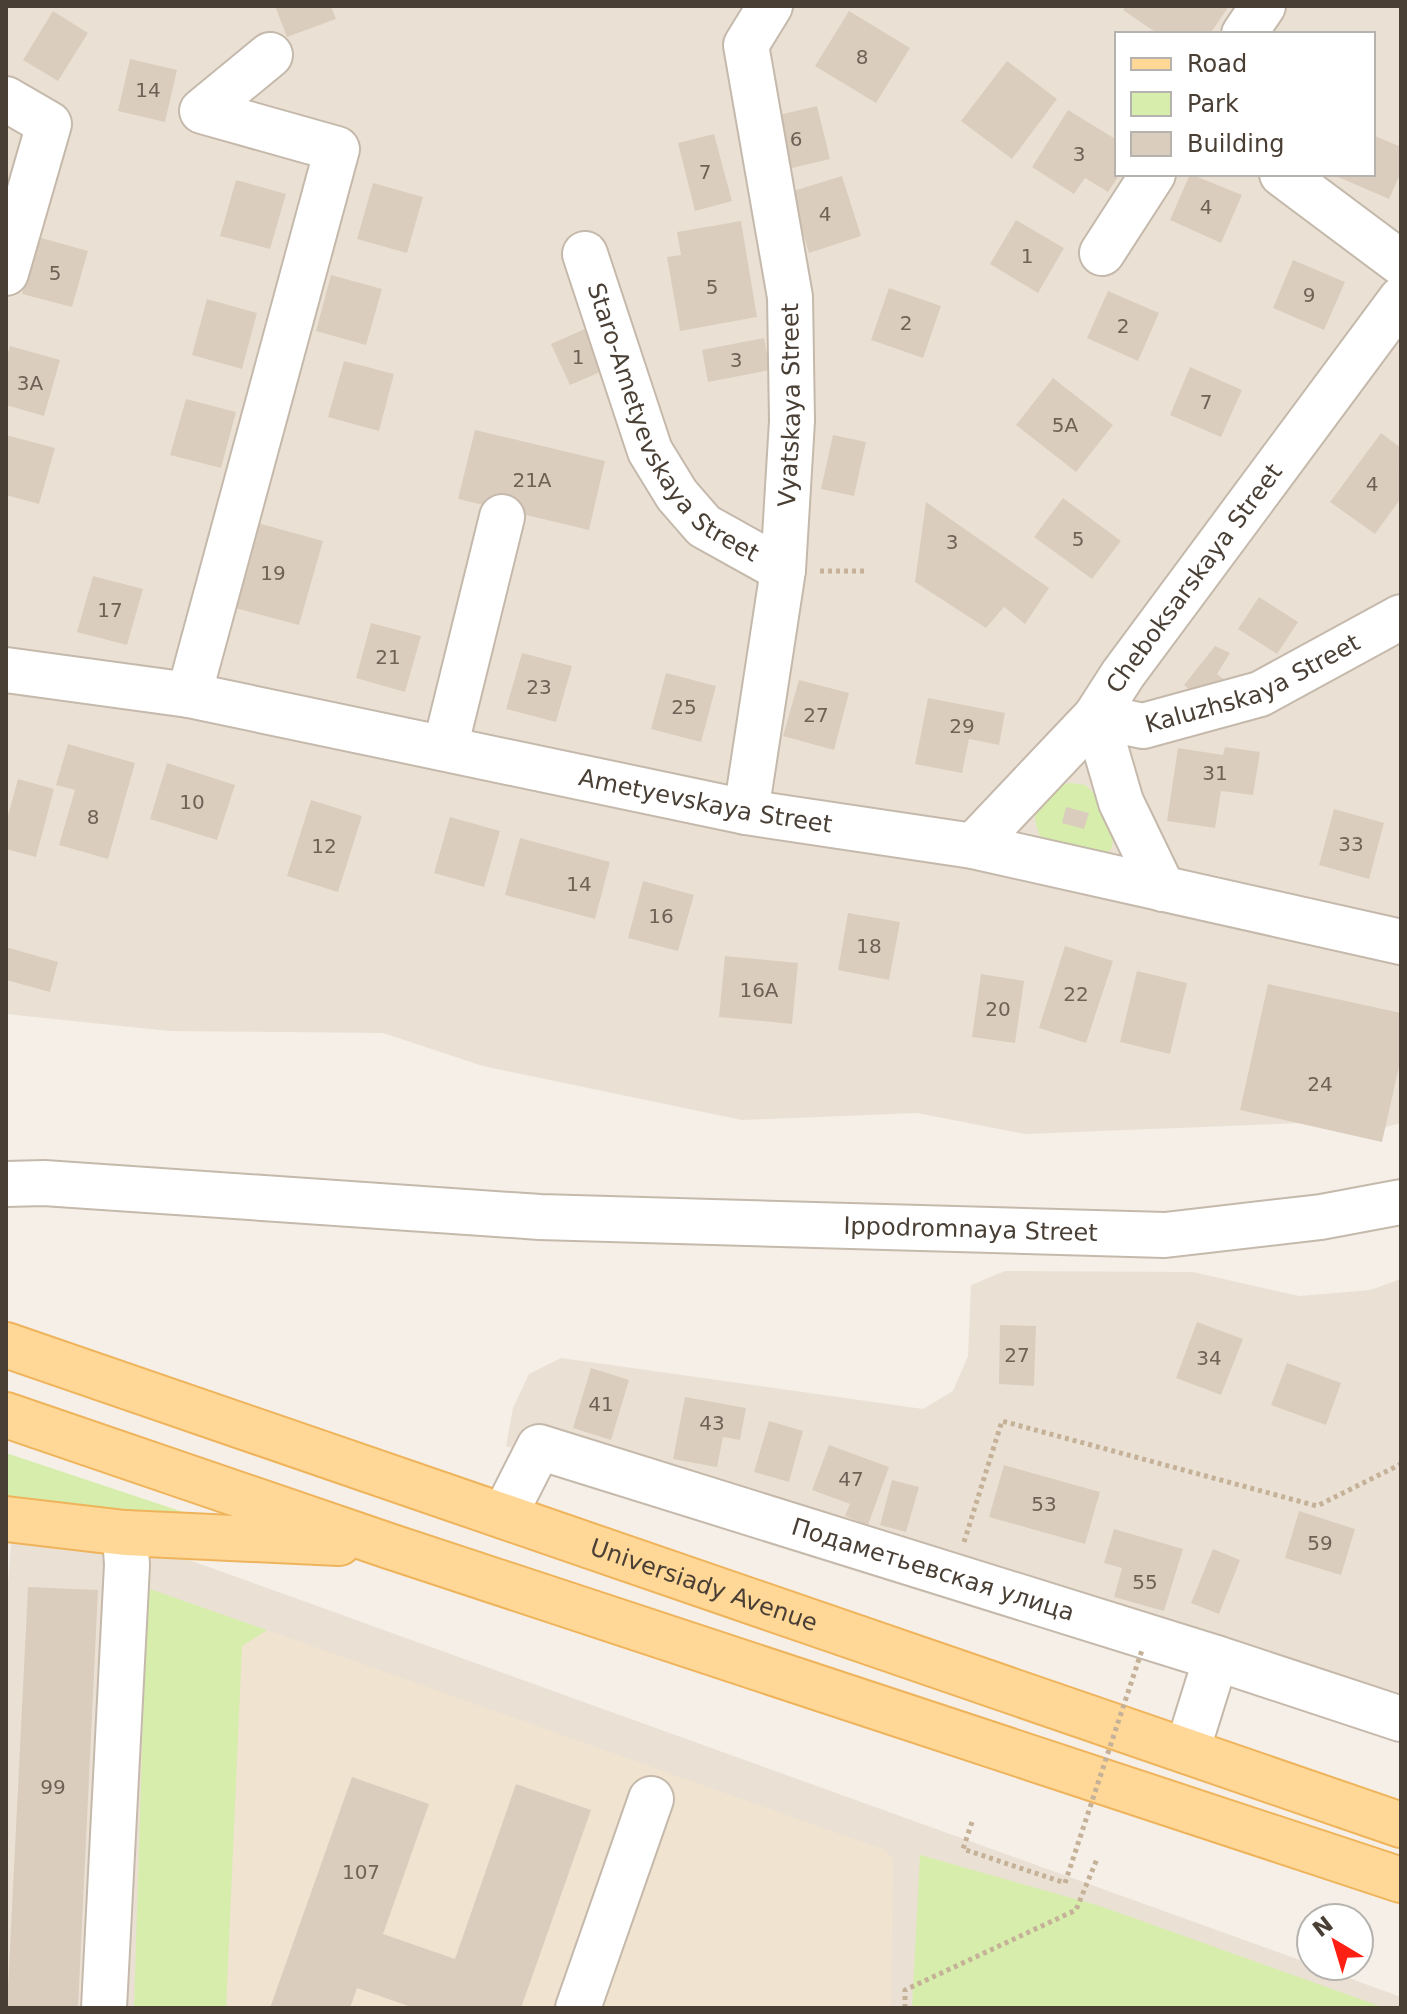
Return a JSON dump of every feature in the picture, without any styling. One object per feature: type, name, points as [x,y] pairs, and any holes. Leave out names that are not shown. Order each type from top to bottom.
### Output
[{"type":"main road","name":"Universiady Avenue","points":[[6,1345],[1401,1825]]},
{"type":"main road","points":[[6,1415],[389,1546],[1401,1880]]},
{"type":"main road","points":[[6,1519],[125,1533],[389,1546]]},
{"type":"street","name":"Vyatskaya Street","points":[[746,812],[783,570],[792,421],[790,297],[746,45],[770,6]]},
{"type":"street","points":[[1245,32],[1263,6]]},
{"type":"street","points":[[189,695],[337,149],[202,111],[270,55]]},
{"type":"street","points":[[6,99],[49,124],[6,273]]},
{"type":"street","points":[[1102,253],[1152,176]]},
{"type":"street","points":[[1285,176],[1401,263]]},
{"type":"street","name":"Staro-Ametyevskaya Street","points":[[585,254],[650,451],[677,495],[704,526],[783,570]]},
{"type":"street","name":"Cheboksarskaya Street","points":[[973,846],[1096,716],[1123,674],[1401,299]]},
{"type":"street","points":[[445,748],[502,517]]},
{"type":"street","name":"Kaluzhskaya Street","points":[[1096,716],[1143,726],[1260,694],[1401,617]]},
{"type":"street","name":"Ametyevskaya Street","points":[[6,670],[189,695],[746,812],[973,846],[1401,942]]},
{"type":"street","points":[[1096,716],[1121,802],[1163,889]]},
{"type":"street","name":"Ippodromnaya Street","points":[[6,1184],[44,1183],[540,1217],[1165,1235],[1321,1217],[1401,1202]]},
{"type":"street","name":"Подаметьевская улица","points":[[504,1516],[539,1447],[1216,1658],[1401,1719]]},
{"type":"street","points":[[104,2008],[127,1565],[125,1533]]},
{"type":"street","points":[[1187,1751],[1216,1658]]},
{"type":"street","points":[[578,2008],[651,1799]]},
{"type":"path","points":[[953,1576],[1002,1421],[1317,1506],[1401,1464]]},
{"type":"path","points":[[972,1822],[963,1849],[1065,1883],[1142,1650]]},
{"type":"path","points":[[905,2008],[905,1990],[1076,1910],[1097,1859]]},
{"type":"shaded area","points":[[6,6],[1401,6],[1401,1123],[1357,1135],[1326,1122],[1025,1134],[917,1113],[742,1120],[483,1066],[383,1033],[169,1031],[6,1014]]},
{"type":"shaded area","points":[[1005,1271],[1193,1272],[1299,1296],[1370,1290],[1401,1279],[1401,1720],[758,1518],[506,1446],[513,1408],[529,1374],[561,1358],[923,1409],[953,1391],[968,1356],[971,1285]]},
{"type":"shaded area","points":[[11,1543],[167,1552],[1295,1958],[1295,1982],[1360,1982],[1401,1997],[1401,2008],[6,2008],[6,1610]]},
{"type":"shaded area","points":[[267,1630],[885,1850],[893,1859],[891,2008],[226,2008],[242,1646]]},
{"type":"green space","points":[[1059,785],[1085,785],[1099,798],[1114,829],[1112,848],[1100,860],[1051,850],[1039,834],[1036,808]]},
{"type":"green space","points":[[6,1453],[195,1516],[6,1503]]},
{"type":"green space","points":[[147,1588],[267,1630],[242,1646],[226,2008],[134,2008]]},
{"type":"green space","points":[[920,1855],[1100,1906],[1295,1976],[1295,1982],[1312,1982],[1385,2008],[912,2008]]},
{"type":"building","points":[[275,6],[331,6],[336,19],[287,37]]},
{"type":"building","points":[[1126,6],[1229,6],[1211,32],[1155,32],[1123,10]]},
{"type":"building","points":[[53,11],[88,33],[58,81],[23,60]]},
{"type":"building","points":[[849,11],[910,48],[876,103],[815,66]]},
{"type":"building","points":[[130,59],[177,70],[165,122],[118,111]]},
{"type":"building","points":[[1007,61],[1057,99],[1012,159],[961,121]]},
{"type":"building","points":[[817,106],[830,159],[775,172],[762,119]]},
{"type":"building","points":[[1068,110],[1115,139],[1115,176],[1119,176],[1108,192],[1085,178],[1074,194],[1032,167]]},
{"type":"building","points":[[714,134],[732,201],[695,211],[678,143]]},
{"type":"building","points":[[1375,136],[1401,147],[1401,172],[1389,199],[1338,177],[1375,176]]},
{"type":"building","points":[[842,176],[861,236],[809,253],[790,192]]},
{"type":"building","points":[[1189,176],[1242,195],[1221,243],[1170,220]]},
{"type":"building","points":[[236,180],[286,194],[270,249],[220,236]]},
{"type":"building","points":[[373,183],[423,197],[407,253],[357,239]]},
{"type":"building","points":[[1016,220],[1064,248],[1038,293],[990,264]]},
{"type":"building","points":[[741,221],[757,317],[680,331],[667,257],[681,255],[677,232]]},
{"type":"building","points":[[38,237],[88,251],[72,307],[22,294]]},
{"type":"building","points":[[1293,260],[1345,282],[1324,330],[1273,308]]},
{"type":"building","points":[[331,275],[382,289],[366,345],[316,331]]},
{"type":"building","points":[[889,288],[941,306],[923,358],[871,340]]},
{"type":"building","points":[[1108,291],[1159,313],[1138,361],[1087,338]]},
{"type":"building","points":[[207,299],[257,313],[242,369],[192,355]]},
{"type":"building","points":[[587,328],[605,370],[570,385],[551,344]]},
{"type":"building","points":[[764,338],[770,370],[708,382],[702,350]]},
{"type":"building","points":[[10,346],[60,360],[44,416],[6,405],[6,359]]},
{"type":"building","points":[[344,361],[394,374],[379,431],[328,417]]},
{"type":"building","points":[[1190,367],[1242,390],[1221,437],[1170,415]]},
{"type":"building","points":[[1053,378],[1113,425],[1076,472],[1016,425]]},
{"type":"building","points":[[186,399],[236,412],[221,468],[170,455]]},
{"type":"building","points":[[475,430],[605,461],[589,530],[458,499]]},
{"type":"building","points":[[1381,433],[1401,448],[1401,464],[1398,467],[1401,470],[1401,498],[1375,534],[1330,502]]},
{"type":"building","points":[[6,435],[55,448],[39,504],[6,495]]},
{"type":"building","points":[[833,435],[866,442],[854,496],[821,489]]},
{"type":"building","points":[[1063,498],[1121,541],[1092,579],[1034,537]]},
{"type":"building","points":[[926,502],[1049,588],[1025,624],[1004,607],[986,628],[915,582]]},
{"type":"building","points":[[247,520],[323,541],[299,625],[224,605]]},
{"type":"building","points":[[93,576],[143,589],[127,645],[77,632]]},
{"type":"building","points":[[1259,597],[1298,622],[1277,654],[1238,629]]},
{"type":"building","points":[[371,623],[421,636],[405,692],[356,678]]},
{"type":"building","points":[[1215,646],[1230,653],[1217,674],[1235,688],[1202,700],[1184,685]]},
{"type":"building","points":[[522,653],[572,666],[556,722],[506,709]]},
{"type":"building","points":[[666,673],[716,686],[701,742],[651,729]]},
{"type":"building","points":[[799,680],[849,693],[834,750],[783,736]]},
{"type":"building","points":[[928,698],[1005,713],[999,745],[969,739],[962,773],[915,764]]},
{"type":"building","points":[[68,744],[135,763],[108,859],[59,845],[75,790],[56,785]]},
{"type":"building","points":[[1225,747],[1260,752],[1253,795],[1221,791],[1215,828],[1167,821],[1178,748],[1223,755]]},
{"type":"building","points":[[167,763],[235,785],[217,840],[150,819]]},
{"type":"building","points":[[18,779],[54,789],[36,857],[6,849],[6,823]]},
{"type":"building","points":[[311,800],[362,816],[338,892],[287,876]]},
{"type":"building","points":[[1066,807],[1089,813],[1084,829],[1062,823]]},
{"type":"building","points":[[1334,809],[1384,823],[1369,879],[1319,865]]},
{"type":"building","points":[[450,817],[500,831],[484,887],[434,873]]},
{"type":"building","points":[[520,838],[610,862],[595,919],[505,895]]},
{"type":"building","points":[[643,881],[694,895],[678,951],[628,938]]},
{"type":"building","points":[[848,913],[900,922],[889,980],[838,970]]},
{"type":"building","points":[[1065,946],[1113,961],[1086,1043],[1039,1028]]},
{"type":"building","points":[[6,947],[58,962],[50,992],[6,980]]},
{"type":"building","points":[[725,956],[798,963],[792,1024],[719,1017]]},
{"type":"building","points":[[1137,971],[1187,983],[1170,1054],[1120,1042]]},
{"type":"building","points":[[981,974],[1024,981],[1015,1043],[972,1037]]},
{"type":"building","points":[[1268,984],[1401,1013],[1401,1058],[1382,1142],[1240,1110]]},
{"type":"building","points":[[1197,1322],[1243,1339],[1221,1395],[1176,1378]]},
{"type":"building","points":[[1000,1325],[1036,1326],[1034,1386],[999,1384]]},
{"type":"building","points":[[1287,1363],[1341,1383],[1326,1425],[1271,1405]]},
{"type":"building","points":[[591,1368],[629,1380],[611,1440],[573,1428]]},
{"type":"building","points":[[685,1397],[746,1408],[740,1440],[723,1437],[717,1467],[673,1459]]},
{"type":"building","points":[[769,1421],[803,1431],[789,1482],[754,1472]]},
{"type":"building","points":[[829,1445],[889,1467],[868,1525],[845,1516],[850,1504],[812,1490]]},
{"type":"building","points":[[1004,1465],[1100,1492],[1085,1544],[989,1517]]},
{"type":"building","points":[[892,1480],[919,1487],[906,1532],[880,1525]]},
{"type":"building","points":[[1299,1511],[1355,1529],[1341,1575],[1285,1558]]},
{"type":"building","points":[[1114,1529],[1183,1549],[1164,1611],[1114,1597],[1122,1568],[1104,1563]]},
{"type":"building","points":[[1213,1549],[1240,1560],[1219,1614],[1191,1603]]},
{"type":"building","points":[[28,1587],[98,1590],[78,2008],[7,2008]]},
{"type":"building","points":[[352,1777],[429,1804],[383,1934],[455,1959],[516,1784],[591,1810],[521,2008],[414,2008],[357,1988],[350,2008],[270,2008]]}]
